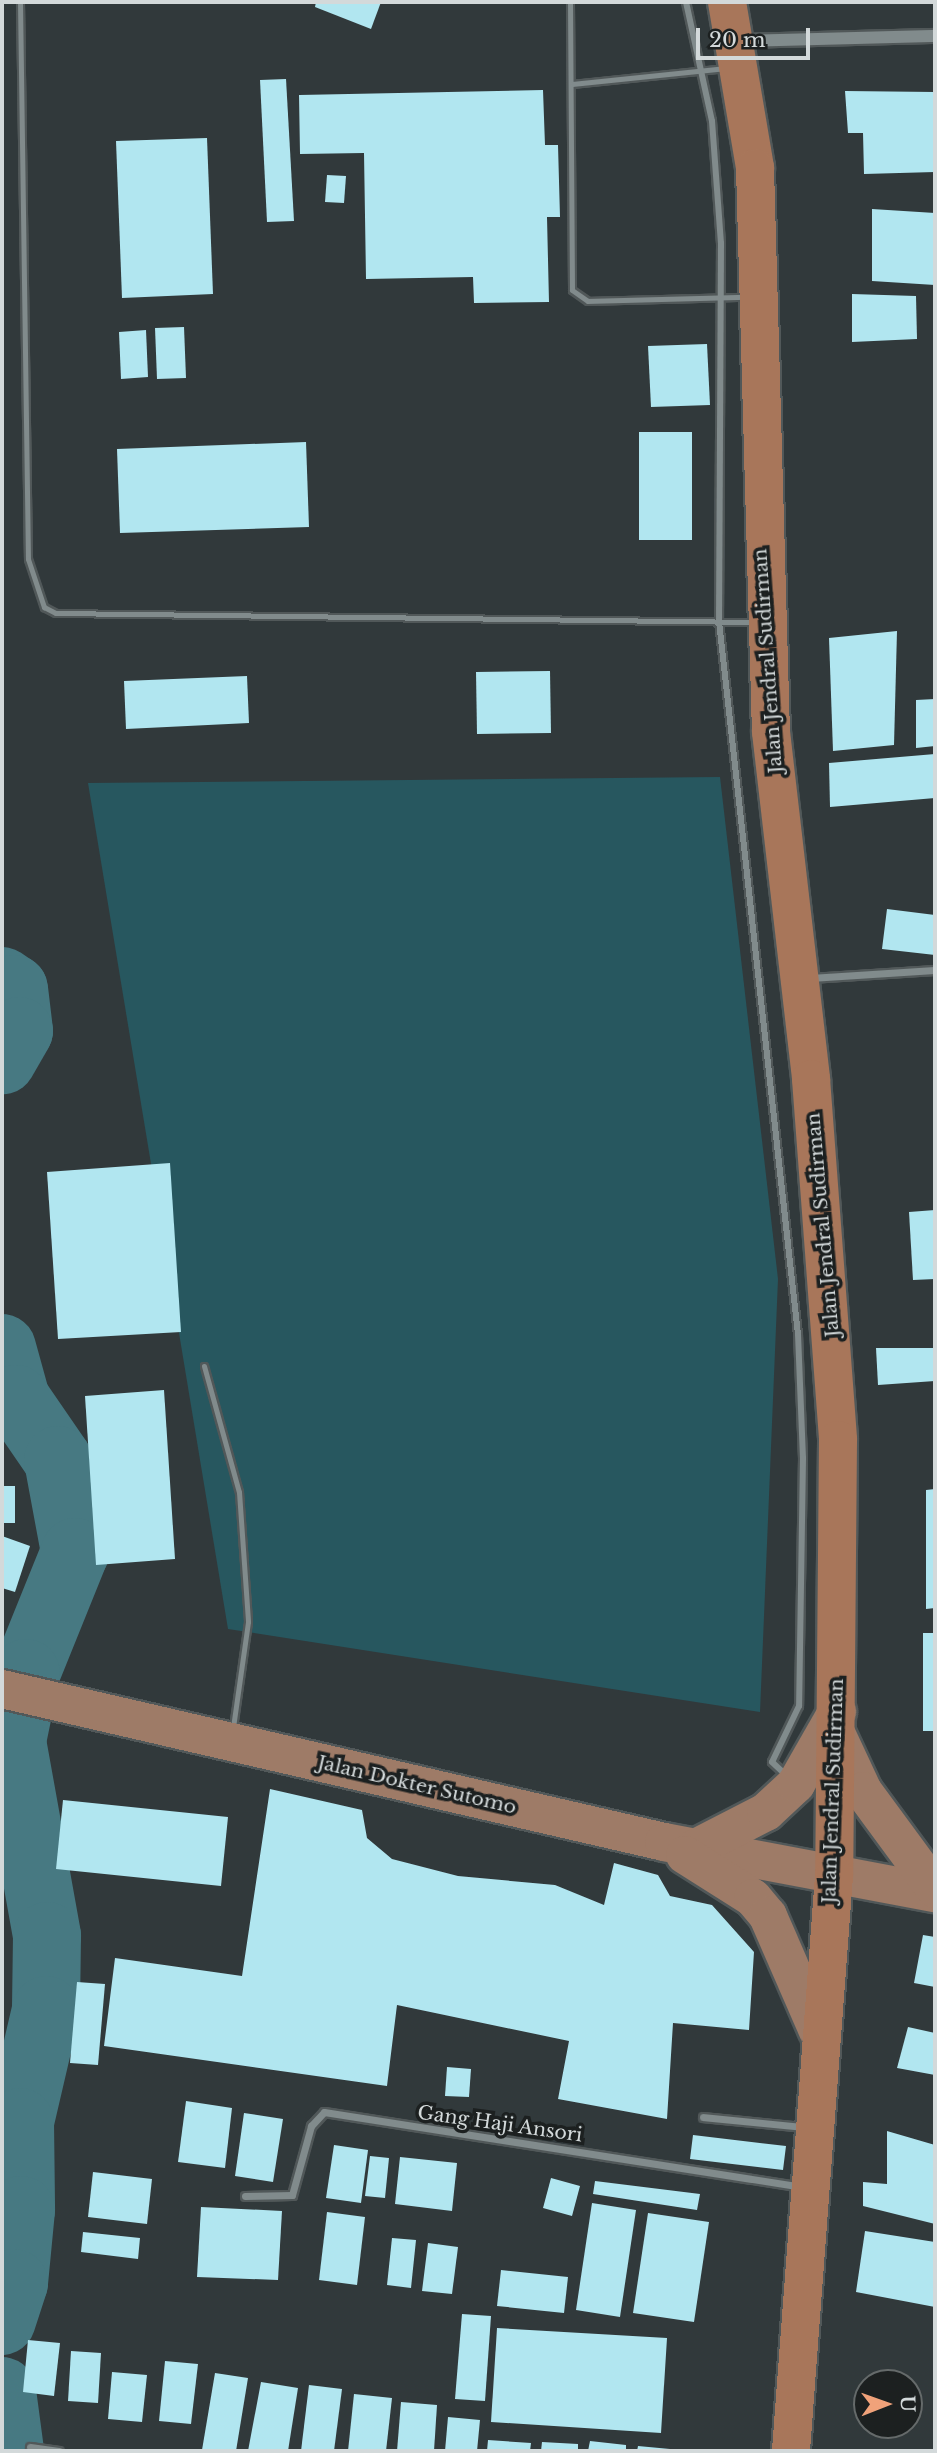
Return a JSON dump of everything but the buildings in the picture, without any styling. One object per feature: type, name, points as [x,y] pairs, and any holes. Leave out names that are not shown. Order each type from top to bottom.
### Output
[{"type":"highway","name":"Jalan Jendral Sudirman","points":[[727,2],[740,53],[761,296],[764,622],[832,1306],[836,1722],[834,1876],[818,2031],[791,2451]]},
{"type":"main road","name":"Jalan Dokter Sutomo","points":[[2,1689],[68,1702],[679,1845],[834,1876],[935,1891]]},
{"type":"main road","points":[[679,1845],[766,1812],[796,1784],[836,1722]]},
{"type":"main road","points":[[836,1722],[863,1791],[935,1891]]},
{"type":"main road","points":[[679,1845],[753,1898],[768,1916],[818,2031]]},
{"type":"street","points":[[686,2],[712,121],[722,297],[719,621],[798,1334],[803,1458],[799,1706],[772,1762],[796,1784]]},
{"type":"street","points":[[740,53],[935,36]]},
{"type":"street","points":[[798,979],[935,970]]},
{"type":"street","name":"Gang Haji Ansori","points":[[245,2196],[292,2195],[311,2126],[324,2112],[808,2188]]},
{"type":"street","points":[[703,2117],[812,2128]]},
{"type":"street","points":[[30,2447],[59,2451]]},
{"type":"lane","points":[[20,2],[28,559],[44,607],[57,613],[764,622]]},
{"type":"lane","points":[[570,2],[572,84],[568,279],[578,299],[761,296]]},
{"type":"lane","points":[[572,84],[703,73],[740,53]]},
{"type":"lane","points":[[204,1366],[239,1492],[248,1622],[231,1741]]},
{"type":"shaded area","points":[[720,777],[778,1279],[760,1712],[228,1629],[88,783]]},
{"type":"waterway","points":[[2,981],[14,989],[19,1031],[2,1061]]},
{"type":"waterway","points":[[2,1348],[16,1399],[58,1460],[75,1552],[26,1673],[12,1741],[47,1936],[46,2010],[20,2122],[21,2210],[14,2283],[2,2321]]},
{"type":"waterway","points":[[2,2391],[10,2451]]}]
